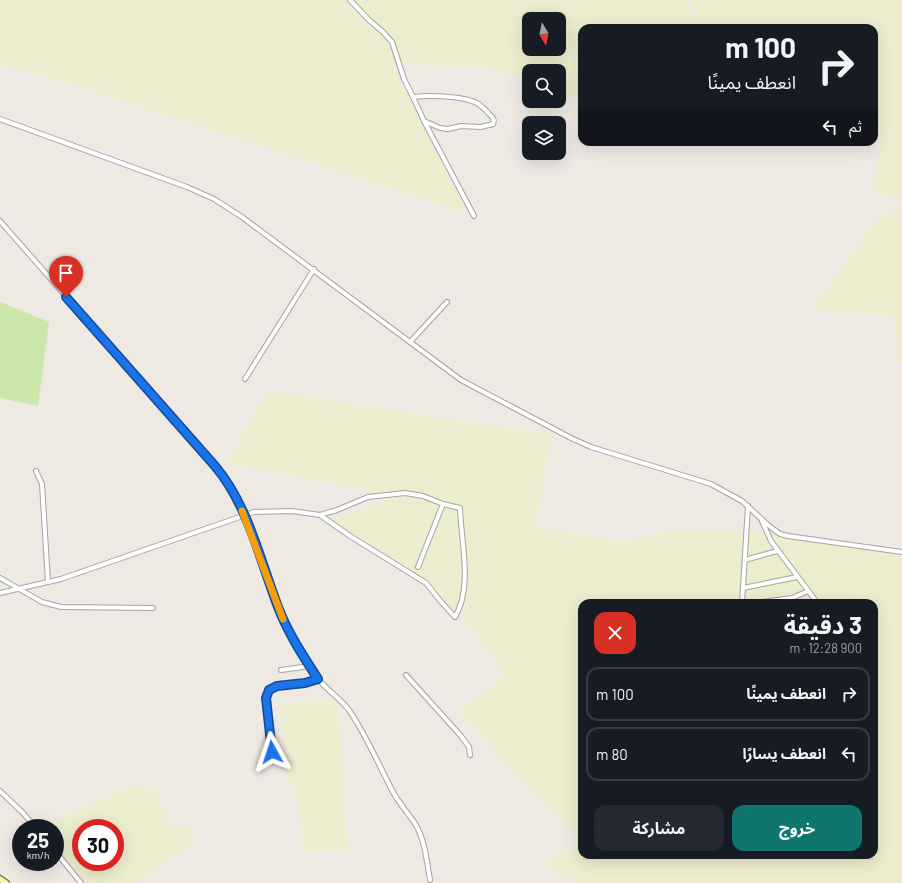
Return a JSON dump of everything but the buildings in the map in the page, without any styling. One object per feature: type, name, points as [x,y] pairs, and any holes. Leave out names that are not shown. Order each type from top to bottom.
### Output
[{"type":"main road","points":[[0,879],[6,883]]},
{"type":"street","points":[[350,0],[392,42],[404,79],[424,121],[474,216]]},
{"type":"street","points":[[413,96],[436,96],[473,101],[494,119],[494,122],[485,127],[461,126],[448,129],[440,128],[424,121]]},
{"type":"street","points":[[0,119],[202,192],[242,217],[474,388],[573,439],[591,447],[712,484],[742,501],[773,530],[788,536],[902,552]]},
{"type":"street","points":[[0,221],[224,477],[236,496],[244,515],[278,608],[291,637],[318,679],[333,692],[349,710],[371,747],[393,792],[415,823],[420,836],[430,880]]},
{"type":"street","points":[[245,379],[314,269]]},
{"type":"street","points":[[410,342],[447,302]]},
{"type":"street","points":[[36,471],[42,484],[48,582]]},
{"type":"street","points":[[0,593],[48,582],[244,515],[265,511],[292,511],[320,515],[337,510],[361,499],[387,494],[405,493],[460,508],[465,584],[460,607],[455,616],[426,583],[350,536],[320,515]]},
{"type":"street","points":[[418,567],[444,504]]},
{"type":"street","points":[[742,599],[748,506]]},
{"type":"street","points":[[761,519],[767,535],[777,551],[814,599]]},
{"type":"street","points":[[745,560],[777,551]]},
{"type":"street","points":[[743,588],[797,577]]},
{"type":"street","points":[[0,578],[20,588],[42,602],[61,607],[153,608]]},
{"type":"street","points":[[784,599],[792,598],[808,591]]},
{"type":"street","points":[[281,670],[310,666]]},
{"type":"street","points":[[406,675],[461,736],[468,747],[470,755]]},
{"type":"street","points":[[272,752],[266,698],[269,690],[277,686],[305,683],[318,679]]},
{"type":"street","points":[[0,791],[28,819]]},
{"type":"street","points":[[64,862],[81,883]]},
{"type":"green space","points":[[0,0],[686,0],[698,24],[578,24],[578,97],[566,93],[566,64],[522,64],[522,76],[482,67],[391,63],[467,213],[42,75],[0,65]]},
{"type":"green space","points":[[691,0],[867,0],[864,24],[700,24]]},
{"type":"green space","points":[[868,0],[902,0],[902,198],[871,193],[881,145],[880,117],[878,116],[878,24],[864,24]]},
{"type":"green space","points":[[902,208],[902,363],[899,363],[895,316],[812,309],[879,216]]},
{"type":"green space","points":[[0,302],[49,322],[38,406],[0,398]]},
{"type":"green space","points":[[267,391],[551,435],[536,527],[622,542],[669,531],[781,531],[902,556],[902,883],[575,883],[542,864],[578,842],[578,859],[878,859],[878,599],[578,599],[578,837],[458,712],[505,676],[462,615],[334,521],[395,496],[227,463]]},
{"type":"green space","points":[[280,701],[338,702],[348,850],[303,852],[296,786],[287,784]]},
{"type":"green space","points":[[133,786],[157,790],[161,809],[167,812],[169,829],[189,826],[197,832],[188,846],[137,883],[85,883],[75,871],[124,871],[124,819],[72,819],[72,867],[64,857],[64,819],[55,819]]},
{"type":"slow traffic","points":[[242,511],[283,619]]},
{"type":"route","points":[[66,297],[215,466],[231,486],[236,496],[278,608],[291,637],[318,679],[305,683],[277,686],[271,688],[267,693],[266,698],[272,752]]}]
